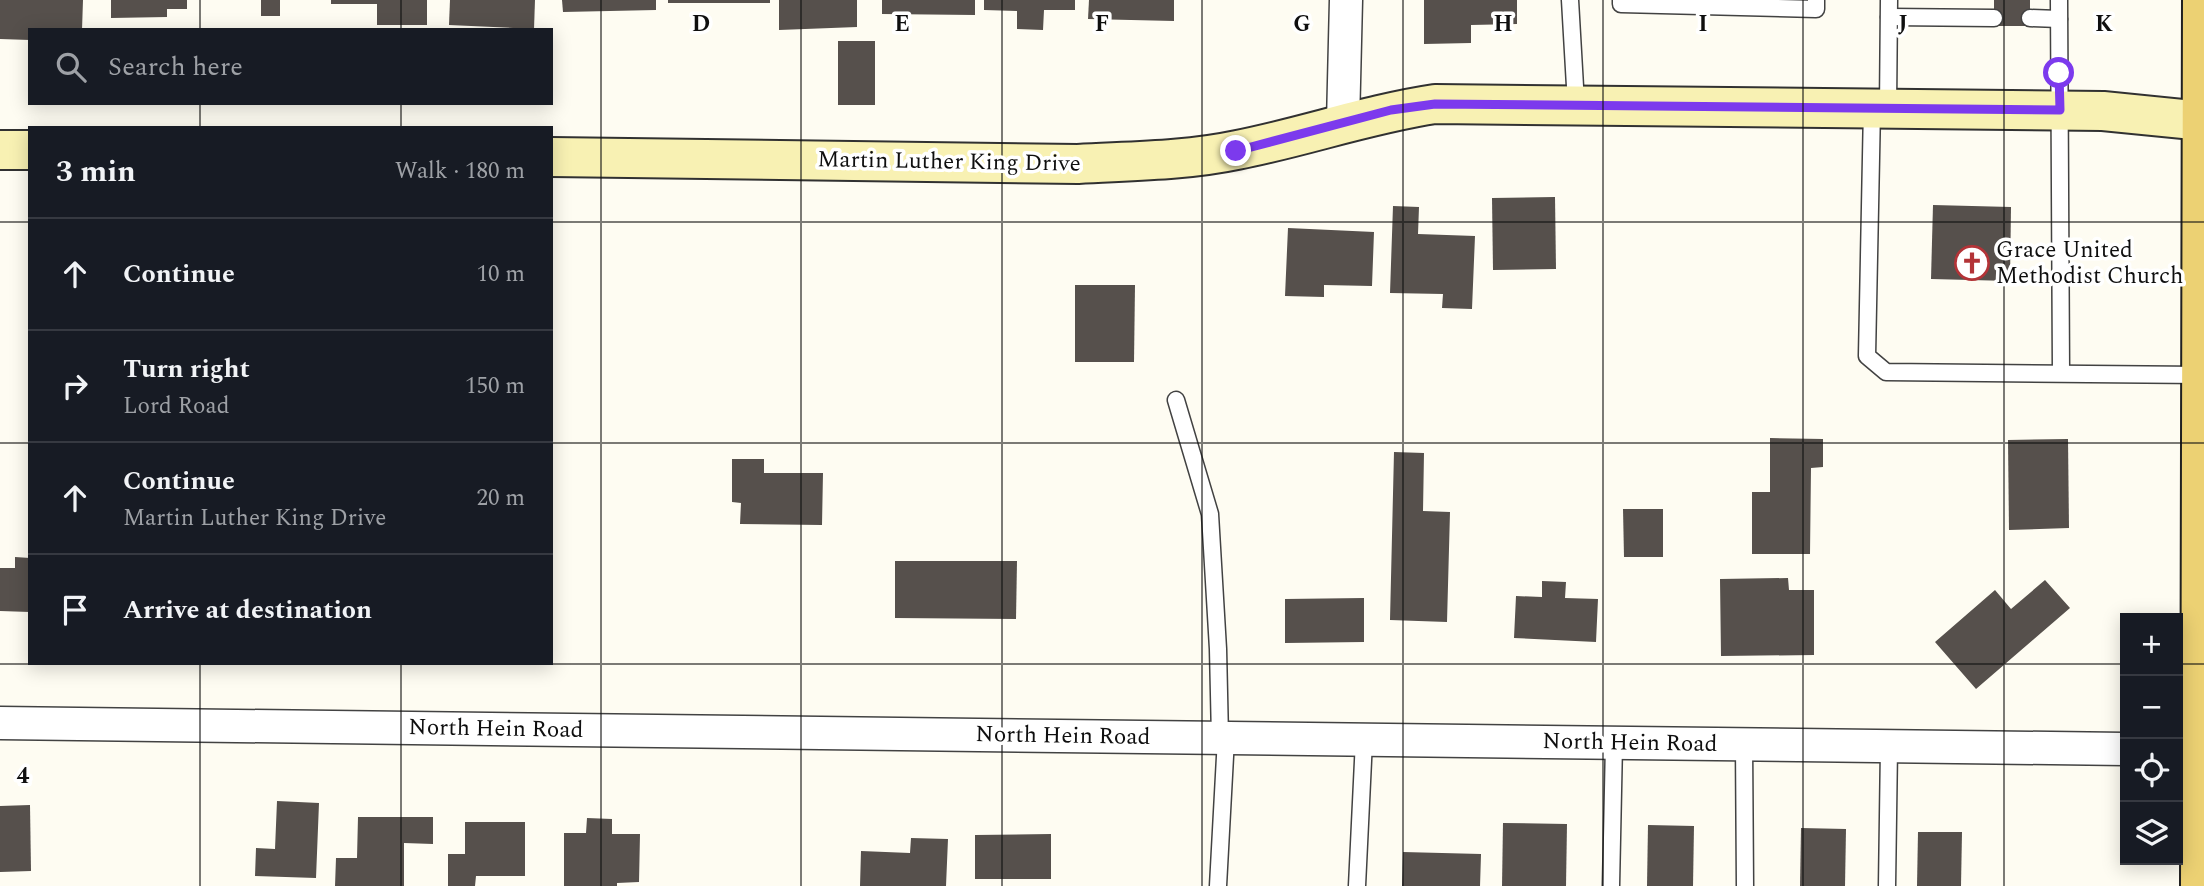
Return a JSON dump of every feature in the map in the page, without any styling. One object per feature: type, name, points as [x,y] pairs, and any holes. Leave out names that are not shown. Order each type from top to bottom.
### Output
[{"type":"main road","points":[[2200,886],[2189,749],[2203,623],[2202,0]]},
{"type":"main road","name":"Martin Luther King Drive","points":[[553,157],[1078,164],[1158,160],[1236,151],[1391,110],[1435,104],[2060,110],[2202,120]]},
{"type":"main road","points":[[0,149],[28,150]]},
{"type":"street","points":[[1343,124],[1346,0]]},
{"type":"street","name":"North Hein Road","points":[[0,723],[2120,749]]},
{"type":"lane","points":[[1570,0],[1576,104]]},
{"type":"lane","points":[[1621,0],[1620,4],[1816,9],[1816,0]]},
{"type":"lane","points":[[1889,0],[1880,108],[1867,356],[1886,372],[2202,375]]},
{"type":"lane","points":[[2059,0],[2061,373]]},
{"type":"lane","points":[[1889,17],[1994,18]]},
{"type":"lane","points":[[2030,18],[2059,19]]},
{"type":"lane","points":[[1176,400],[1210,514],[1223,738],[1218,886]]},
{"type":"lane","points":[[1357,886],[1364,740]]},
{"type":"lane","points":[[1612,886],[1614,743]]},
{"type":"lane","points":[[1744,744],[1745,886]]},
{"type":"lane","points":[[1887,886],[1889,747]]},
{"type":"building","points":[[0,0],[83,0],[82,28],[28,28],[28,40],[0,39]]},
{"type":"building","points":[[111,0],[187,0],[187,9],[167,9],[167,17],[111,18]]},
{"type":"building","points":[[261,0],[280,0],[280,16],[261,16]]},
{"type":"building","points":[[331,0],[427,0],[427,25],[377,25],[377,4],[331,4]]},
{"type":"building","points":[[450,0],[535,0],[534,28],[449,25]]},
{"type":"building","points":[[562,0],[656,0],[656,10],[563,12]]},
{"type":"building","points":[[668,0],[770,0],[770,3],[668,3]]},
{"type":"building","points":[[779,0],[857,0],[857,27],[779,30]]},
{"type":"building","points":[[882,0],[975,0],[975,15],[882,14]]},
{"type":"building","points":[[984,0],[1075,0],[1075,10],[1044,10],[1043,30],[1017,29],[1017,11],[984,10]]},
{"type":"building","points":[[1089,0],[1174,0],[1174,21],[1088,19]]},
{"type":"building","points":[[1424,0],[1517,0],[1517,24],[1471,25],[1471,43],[1424,44]]},
{"type":"building","points":[[1994,0],[2030,0],[2030,26],[1994,26]]},
{"type":"building","points":[[838,41],[875,41],[875,105],[838,105]]},
{"type":"building","points":[[1555,197],[1556,269],[1493,270],[1492,198]]},
{"type":"building","points":[[1933,205],[2011,207],[2010,281],[1931,279]]},
{"type":"building","points":[[1393,206],[1419,207],[1418,234],[1475,236],[1472,309],[1442,308],[1443,294],[1390,293]]},
{"type":"building","points":[[1288,228],[1374,232],[1372,286],[1324,285],[1324,297],[1285,296]]},
{"type":"building","points":[[1075,285],[1135,285],[1134,362],[1075,362]]},
{"type":"building","points":[[1770,438],[1823,439],[1823,467],[1811,468],[1810,554],[1752,554],[1752,492],[1770,492]]},
{"type":"building","points":[[2068,439],[2069,528],[2009,530],[2008,440]]},
{"type":"building","points":[[1394,452],[1424,453],[1423,511],[1450,512],[1447,622],[1390,620]]},
{"type":"building","points":[[732,459],[764,459],[764,473],[823,473],[822,525],[740,524],[741,503],[732,502]]},
{"type":"building","points":[[1623,509],[1663,509],[1663,557],[1624,557]]},
{"type":"building","points":[[15,557],[28,558],[28,612],[0,611],[0,568],[15,568]]},
{"type":"building","points":[[895,561],[1017,561],[1016,619],[895,618]]},
{"type":"building","points":[[1788,578],[1789,590],[1814,590],[1814,655],[1721,656],[1720,579]]},
{"type":"building","points":[[2045,580],[2070,608],[1976,689],[1935,642],[1995,590],[2011,609]]},
{"type":"building","points":[[1542,581],[1566,582],[1565,598],[1598,599],[1596,642],[1514,638],[1516,596],[1542,597]]},
{"type":"building","points":[[1364,598],[1364,642],[1285,643],[1285,599]]},
{"type":"building","points":[[277,801],[319,803],[316,878],[255,876],[256,848],[275,849]]},
{"type":"building","points":[[30,805],[31,871],[0,872],[0,806]]},
{"type":"building","points":[[358,817],[433,817],[433,844],[404,843],[404,886],[335,886],[336,858],[357,858]]},
{"type":"building","points":[[587,818],[612,819],[612,834],[640,834],[639,882],[617,883],[617,886],[564,886],[564,833],[586,833]]},
{"type":"building","points":[[465,822],[525,822],[525,876],[476,876],[475,886],[448,886],[448,854],[465,854]]},
{"type":"building","points":[[1503,823],[1567,824],[1566,886],[1502,886]]},
{"type":"building","points":[[1648,825],[1694,826],[1693,886],[1647,886]]},
{"type":"building","points":[[1801,828],[1846,829],[1845,886],[1800,886]]},
{"type":"building","points":[[1918,832],[1962,832],[1961,886],[1917,886]]},
{"type":"building","points":[[1051,834],[1051,879],[975,879],[975,835]]},
{"type":"building","points":[[911,838],[948,839],[946,886],[860,886],[861,851],[910,853]]},
{"type":"building","points":[[1403,852],[1481,854],[1480,886],[1402,886]]},
{"type":"place","name":"Grace United Methodist Church","points":[[1972,263]]},
{"type":"route","points":[[1236,151],[1391,110],[1435,104],[2060,110],[2059,73]]}]
